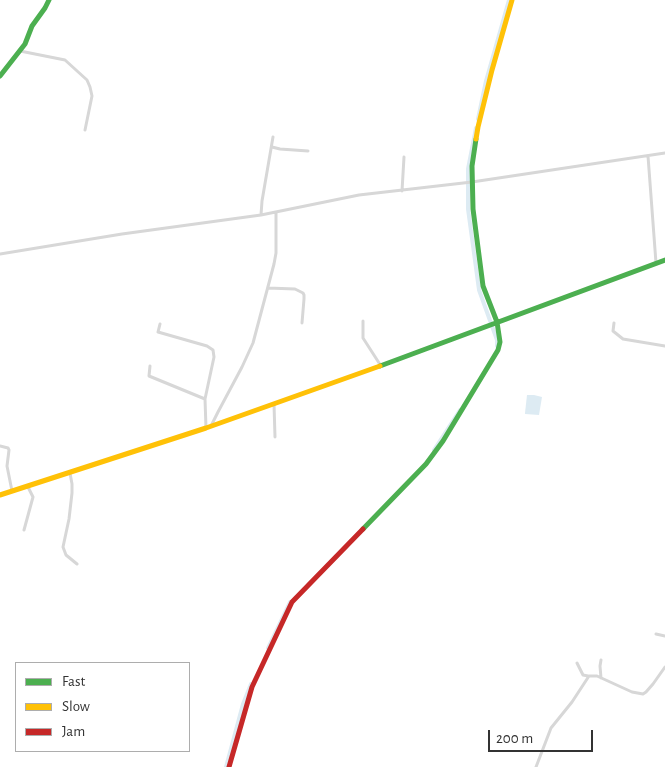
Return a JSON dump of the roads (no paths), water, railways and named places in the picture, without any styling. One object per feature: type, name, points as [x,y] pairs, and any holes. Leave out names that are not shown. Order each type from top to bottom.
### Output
[{"type":"street","points":[[0,76],[25,44],[32,26],[49,0]]},
{"type":"street","points":[[229,767],[252,687],[292,602],[426,464],[443,441],[486,373],[498,350],[500,342],[483,286],[469,183],[478,127],[512,0]]},
{"type":"street","points":[[20,50],[65,60],[87,80],[92,96],[85,130]]},
{"type":"street","points":[[261,215],[273,137]]},
{"type":"street","points":[[272,147],[308,151]]},
{"type":"street","points":[[0,254],[122,234],[261,215],[359,195],[469,183],[665,153]]},
{"type":"street","points":[[648,156],[656,264]]},
{"type":"street","points":[[402,191],[404,157]]},
{"type":"street","points":[[209,428],[242,367],[252,343],[276,253],[276,212]]},
{"type":"street","points":[[0,495],[209,428],[665,260]]},
{"type":"street","points":[[268,288],[295,289],[304,295],[302,323]]},
{"type":"street","points":[[363,321],[363,338],[381,366]]},
{"type":"street","points":[[614,323],[613,331],[623,339],[665,346]]},
{"type":"street","points":[[160,324],[158,332],[207,346],[213,350],[214,357],[205,399],[209,428]]},
{"type":"street","points":[[150,366],[148,376],[205,399]]},
{"type":"street","points":[[274,404],[275,438]]},
{"type":"street","points":[[0,446],[9,450],[7,466],[12,492]]},
{"type":"street","points":[[70,473],[72,493],[63,547],[66,555],[77,564]]},
{"type":"street","points":[[24,530],[33,497],[28,487]]},
{"type":"street","points":[[656,634],[665,636]]},
{"type":"street","points":[[601,660],[602,678]]},
{"type":"street","points":[[577,663],[583,674],[602,678],[632,692],[642,694],[653,684],[665,667]]},
{"type":"street","points":[[536,767],[551,728],[572,702],[588,676]]},
{"type":"waterway","points":[[478,119],[486,81],[509,0]]},
{"type":"waterway","points":[[476,128],[468,169],[468,209],[479,290],[497,340],[497,346]]},
{"type":"waterway","points":[[434,450],[460,410]]},
{"type":"waterway","points":[[268,648],[290,602]]},
{"type":"waterway","points":[[226,767],[243,704],[251,684]]}]
